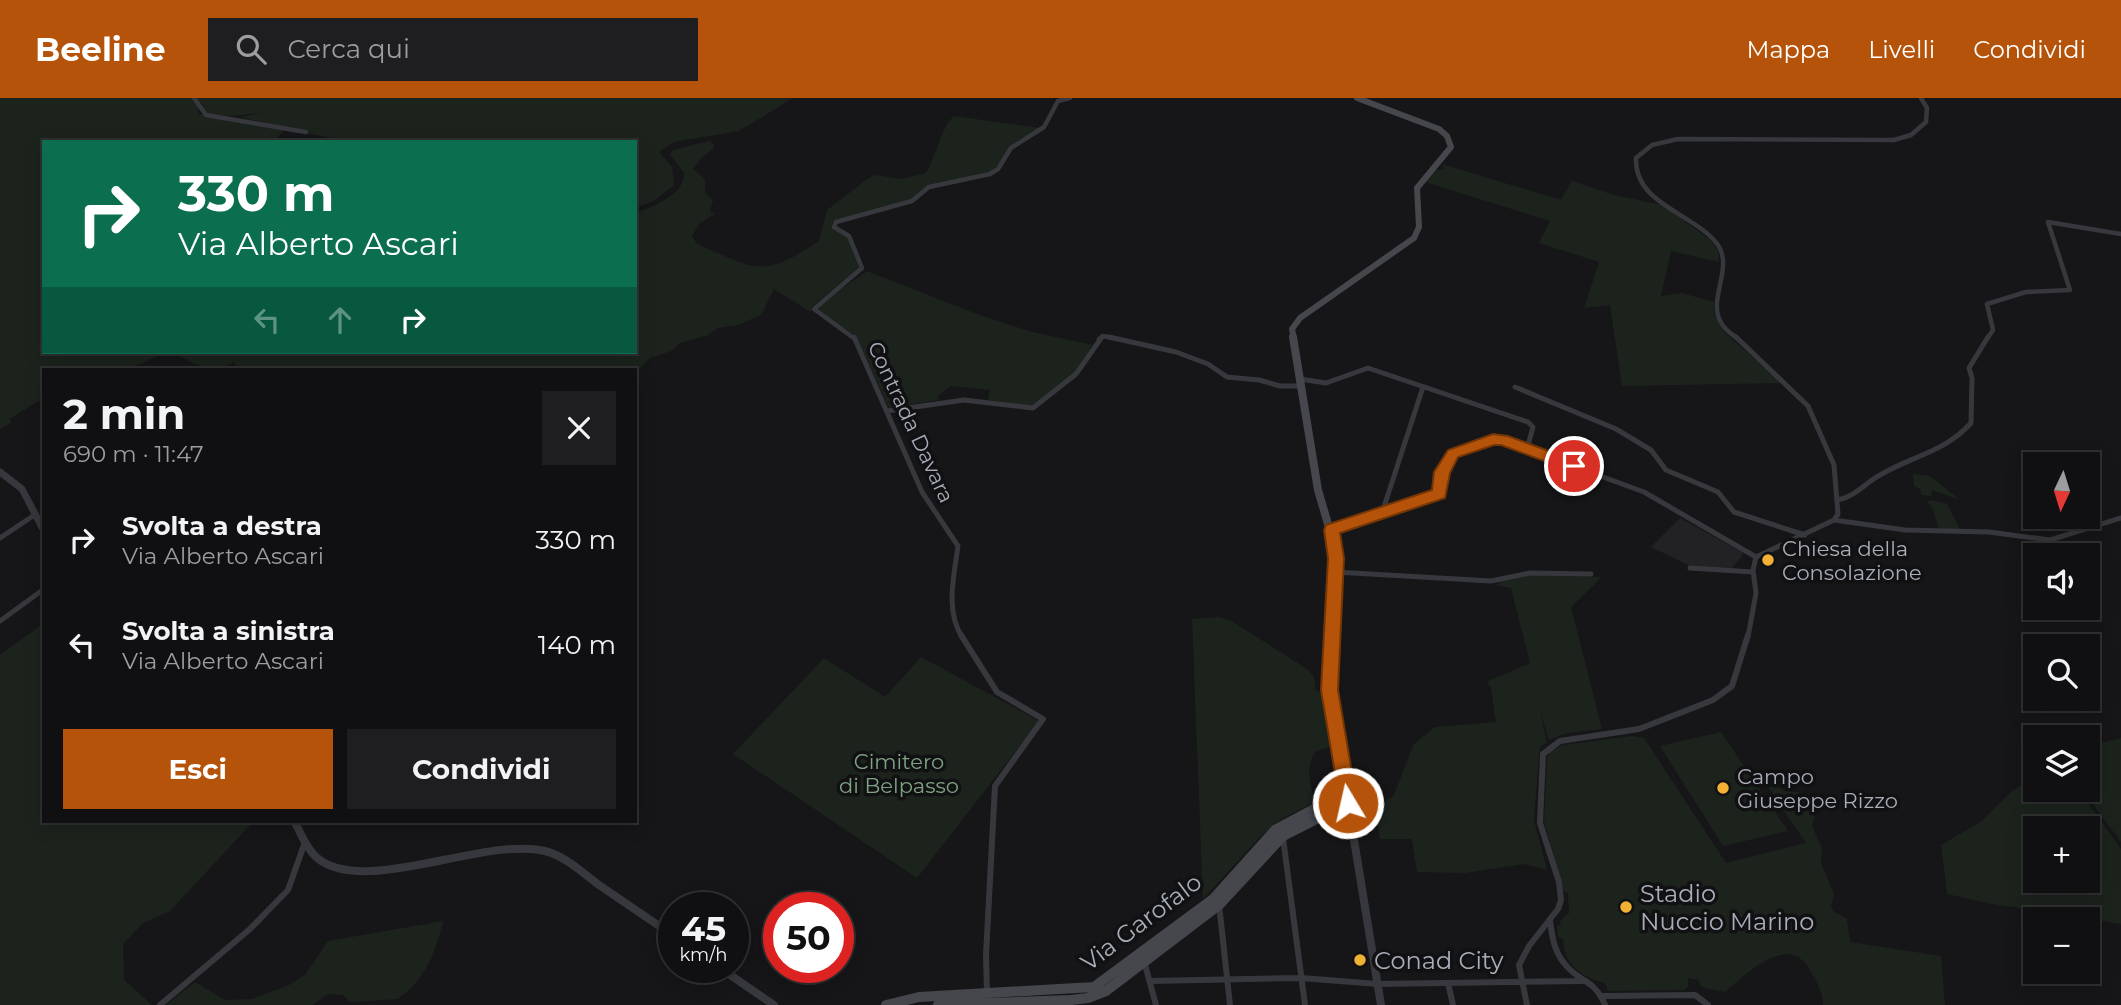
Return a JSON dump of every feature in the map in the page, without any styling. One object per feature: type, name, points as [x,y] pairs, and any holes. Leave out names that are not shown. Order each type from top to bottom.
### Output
[{"type":"main road","points":[[1347,798],[1331,706],[1329,675],[1335,548],[1318,490],[1291,333],[1294,325],[1414,238],[1419,227],[1418,185],[1451,147],[1449,140],[1438,129],[1360,98]]},
{"type":"main road","name":"Via Garofalo","points":[[886,1005],[908,998],[1094,987],[1142,959],[1219,905],[1283,836],[1347,798]]},
{"type":"main road","name":"Via Garofalo","points":[[938,1005],[1071,1002],[1106,991],[1213,899],[1275,831],[1347,798]]},
{"type":"street","points":[[194,98],[206,115],[306,132]]},
{"type":"street","name":"Contrada Davara","points":[[987,994],[986,955],[995,786],[1004,769],[1043,719],[997,692],[957,629],[951,604],[958,546],[922,492],[854,337],[814,309],[862,268],[849,236],[834,227],[833,223],[912,201],[929,187],[990,174],[998,169],[1011,148],[1044,127],[1058,101],[1070,98]]},
{"type":"street","points":[[1527,1005],[1519,965],[1529,946],[1550,921],[1561,900],[1559,882],[1540,823],[1544,754],[1558,742],[1629,732],[1653,725],[1727,691],[1737,675],[1755,599],[1753,561],[1756,557],[1834,520],[1839,514],[1835,465],[1808,406],[1792,388],[1732,336],[1719,319],[1722,260],[1720,248],[1645,188],[1635,174],[1634,161],[1638,154],[1652,145],[1678,139],[1882,141],[1904,138],[1926,121],[1927,108],[1921,98]]},
{"type":"street","points":[[1838,500],[1856,496],[1884,473],[1904,467],[1955,441],[1971,423],[1972,378],[1969,368],[1993,330],[1987,304],[2026,292],[2070,290],[2048,222],[2121,234]]},
{"type":"street","points":[[887,411],[964,400],[1033,408],[1068,383],[1103,336],[1176,352],[1208,363],[1227,377],[1259,380],[1280,386],[1326,383],[1368,368],[1528,422],[1533,427],[1527,449]]},
{"type":"street","points":[[1382,513],[1423,387]]},
{"type":"street","points":[[1515,387],[1616,429],[1651,450],[1666,470],[1718,492],[1734,512],[1805,535]]},
{"type":"street","points":[[1331,530],[1440,494],[1442,472],[1446,462],[1457,451],[1497,439],[1644,492],[1756,557]]},
{"type":"street","points":[[0,471],[23,487],[42,526]]},
{"type":"street","points":[[0,538],[36,513]]},
{"type":"street","points":[[1834,520],[1905,530],[1989,533],[2050,540],[2121,518]]},
{"type":"street","points":[[1690,568],[1753,572]]},
{"type":"street","points":[[1335,572],[1491,581],[1530,573],[1591,574]]},
{"type":"street","points":[[0,621],[42,590]]},
{"type":"street","points":[[1347,798],[1381,1005]]},
{"type":"street","points":[[295,823],[305,842],[320,860],[334,868],[354,871],[514,847],[546,851],[658,925]]},
{"type":"street","points":[[1283,836],[1305,1005]]},
{"type":"street","points":[[160,1005],[250,929],[288,890],[305,842]]},
{"type":"street","points":[[1217,892],[1230,1005]]},
{"type":"street","points":[[1550,921],[1552,942],[1565,966],[1582,981],[1598,988],[1605,1005]]},
{"type":"street","points":[[1142,959],[1151,981],[1156,1005]]},
{"type":"street","points":[[1151,981],[1301,978],[1378,984],[1582,981]]},
{"type":"street","points":[[1448,982],[1453,1005]]},
{"type":"street","points":[[742,983],[774,1005]]},
{"type":"street","points":[[1603,996],[1695,995],[1708,1005]]},
{"type":"shaded area","points":[[1680,518],[1742,552],[1742,556],[1730,570],[1690,566],[1651,547]]},
{"type":"green space","points":[[0,98],[191,98],[198,106],[199,114],[285,130],[275,140],[42,140],[42,354],[162,354],[131,368],[42,368],[42,399],[9,419],[12,422],[0,429]]},
{"type":"green space","points":[[196,98],[793,98],[739,131],[674,142],[659,152],[672,167],[674,185],[654,201],[637,207],[637,140],[343,140],[280,128],[242,117],[267,111],[228,116],[205,112],[203,105]]},
{"type":"green space","points":[[954,116],[1040,128],[1018,141],[993,171],[932,185],[908,201],[832,223],[834,229],[848,237],[861,267],[811,307],[811,312],[774,289],[761,315],[680,343],[671,351],[650,358],[637,371],[637,368],[238,368],[233,362],[222,368],[206,368],[176,354],[637,354],[637,212],[666,199],[679,188],[684,173],[670,154],[673,150],[709,141],[714,144],[713,149],[701,158],[693,169],[705,179],[705,193],[713,200],[710,211],[715,214],[699,224],[692,236],[697,244],[740,263],[762,267],[788,260],[819,241],[827,210],[874,175],[902,179],[926,173]]},
{"type":"green space","points":[[1442,164],[1561,200],[1572,181],[1614,195],[1662,205],[1709,239],[1718,250],[1719,262],[1671,251],[1661,296],[1682,293],[1714,302],[1714,314],[1723,331],[1782,383],[1622,386],[1610,305],[1584,308],[1599,262],[1539,243],[1550,221],[1425,182],[1436,170],[1444,169]]},
{"type":"green space","points":[[867,271],[977,314],[1032,332],[1093,345],[1068,381],[1033,406],[988,400],[990,390],[951,386],[939,395],[938,400],[889,408],[856,336],[818,312],[816,307]]},
{"type":"green space","points":[[1913,474],[1930,476],[1960,500],[1932,490],[1931,496],[1921,495],[1921,490],[1914,486]]},
{"type":"green space","points":[[1931,500],[1947,504],[1960,529],[1939,529],[1932,507],[1927,502]]},
{"type":"green space","points":[[1509,577],[1602,577],[1571,607],[1602,729],[1567,733],[1549,740],[1540,712],[1547,743],[1541,746],[1539,755],[1534,820],[1547,870],[1524,864],[1465,873],[1417,872],[1412,839],[1380,839],[1375,804],[1393,797],[1414,744],[1435,727],[1496,722],[1491,688],[1487,682],[1530,663],[1511,588],[1496,585]]},
{"type":"green space","points":[[1220,617],[1233,622],[1314,676],[1316,691],[1323,692],[1333,745],[1315,752],[1310,764],[1309,777],[1315,802],[1283,818],[1262,835],[1203,899],[1192,619]]},
{"type":"green space","points":[[42,624],[42,823],[252,823],[170,911],[143,923],[123,944],[124,980],[152,1005],[0,1005],[0,655]]},
{"type":"green space","name":"Cimitero di Belpasso","points":[[921,657],[1039,721],[917,878],[733,754],[824,658],[885,697]]},
{"type":"green space","name":"Campo Giuseppe Rizzo","points":[[1721,732],[1788,831],[1723,846],[1660,746]]},
{"type":"green space","points":[[1632,736],[1644,738],[1726,863],[1806,843],[1762,778],[1785,791],[1798,792],[1806,797],[1815,814],[1812,826],[1822,848],[1821,863],[1834,894],[1831,906],[1833,911],[1847,919],[1850,942],[1941,956],[1945,1005],[1823,1005],[1810,970],[1801,959],[1790,955],[1779,955],[1767,960],[1725,992],[1701,987],[1699,980],[1688,978],[1688,987],[1684,990],[1608,991],[1605,983],[1588,977],[1575,968],[1567,956],[1563,939],[1558,937],[1557,925],[1561,925],[1560,921],[1569,913],[1568,893],[1564,892],[1544,821],[1547,758],[1550,752],[1563,745]]},
{"type":"green space","points":[[2121,738],[2121,842],[2091,802],[2100,802],[2100,743]]},
{"type":"green space","points":[[2023,785],[2023,802],[2088,802],[2098,816],[2023,816],[2023,893],[2100,893],[2100,819],[2121,849],[2121,924],[2100,921],[2100,907],[2023,909],[1947,894],[1941,845],[1982,821],[2012,791]]},
{"type":"green space","points":[[443,921],[428,964],[415,983],[398,999],[350,1002],[343,995],[328,994],[312,1005],[166,1005],[195,982],[225,1000],[252,999],[289,985],[305,975],[328,941]]},
{"type":"place","name":"Chiesa della Consolazione","points":[[1768,560]]},
{"type":"place","name":"Campo Giuseppe Rizzo","points":[[1723,788]]},
{"type":"place","name":"Stadio Nuccio Marino","points":[[1626,907]]},
{"type":"place","name":"Conad City","points":[[1360,960]]},
{"type":"route","points":[[1348,803],[1329,690],[1336,558],[1331,530],[1440,494],[1442,472],[1453,454],[1493,439],[1574,466]]}]
